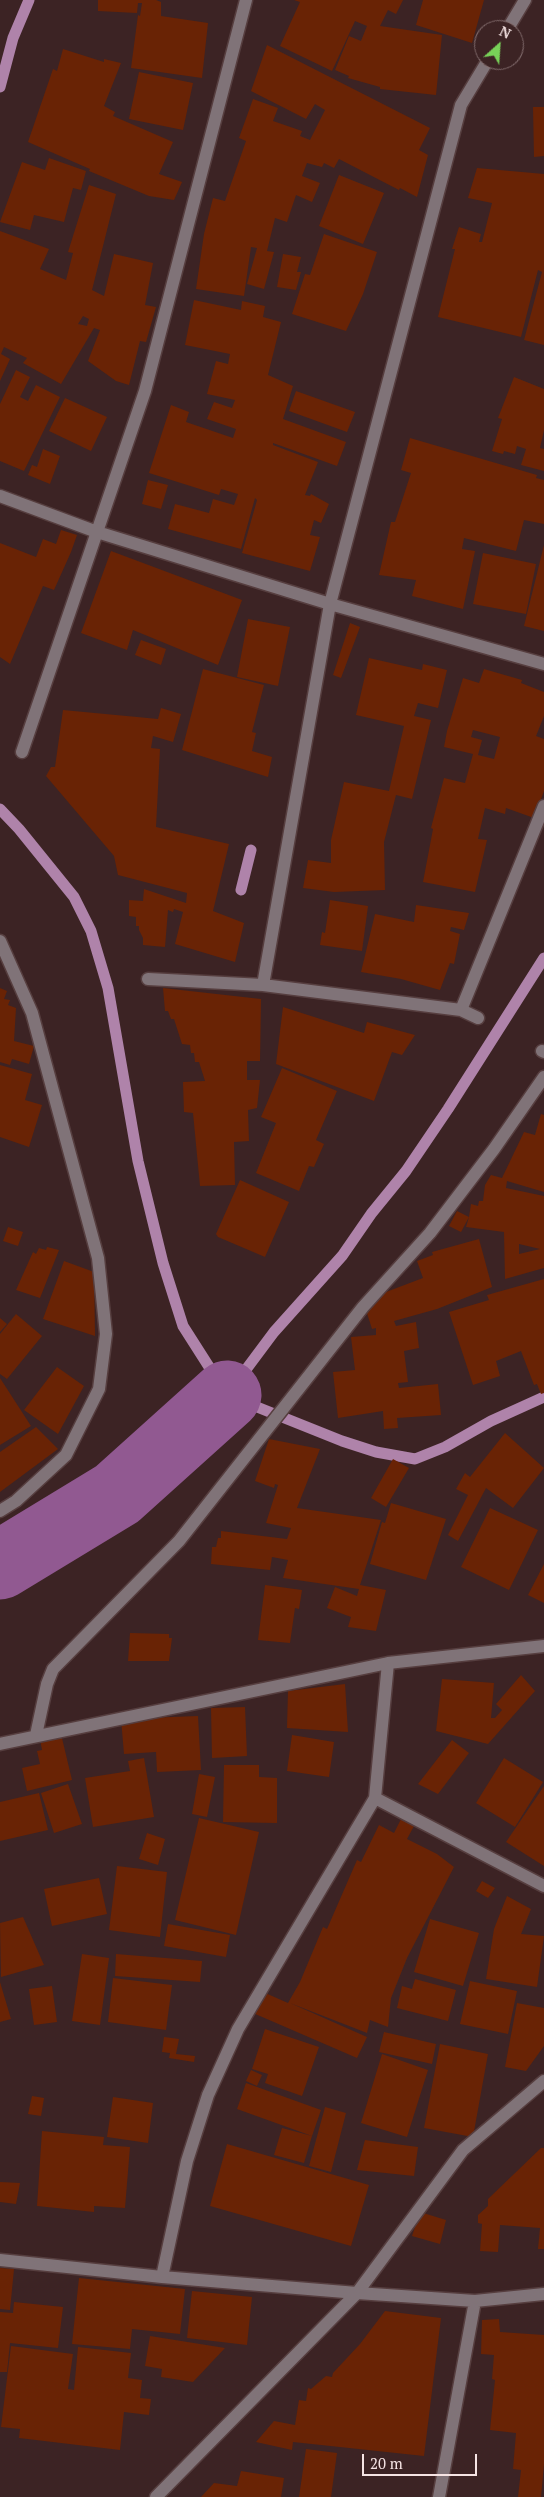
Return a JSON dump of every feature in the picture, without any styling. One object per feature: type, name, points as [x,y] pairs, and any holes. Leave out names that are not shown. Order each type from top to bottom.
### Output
[{"type":"street","points":[[22,752],[145,391],[246,0]]},
{"type":"street","points":[[512,20],[525,0]]},
{"type":"street","points":[[263,985],[330,604],[460,105],[482,70]]},
{"type":"street","points":[[0,496],[97,532],[330,604],[544,664]]},
{"type":"street","points":[[461,1010],[544,806]]},
{"type":"street","points":[[0,941],[32,1013],[98,1258],[106,1334],[99,1389],[66,1455],[16,1501],[0,1511]]},
{"type":"street","points":[[148,979],[263,985],[461,1010],[478,1018]]},
{"type":"street","points":[[36,1735],[47,1684],[53,1669],[185,1533],[363,1308],[430,1233],[494,1149],[544,1077]]},
{"type":"street","points":[[0,1744],[388,1663],[544,1646]]},
{"type":"street","points":[[162,2277],[187,2161],[208,2095],[238,2029],[375,1798],[388,1663]]},
{"type":"street","points":[[375,1798],[544,1886]]},
{"type":"street","points":[[156,2497],[357,2293],[463,2150],[544,2081]]},
{"type":"street","points":[[0,2260],[162,2277],[357,2293],[475,2300],[544,2294]]},
{"type":"street","points":[[439,2497],[475,2300]]},
{"type":"building","points":[[98,0],[156,0],[161,2],[161,16],[208,23],[202,78],[131,68],[138,15],[140,16],[142,3],[138,3],[137,13],[98,11]]},
{"type":"building","points":[[294,0],[403,0],[396,14],[388,10],[380,26],[442,35],[436,95],[380,89],[380,87],[348,78],[349,76],[335,70],[349,36],[361,41],[367,26],[355,21],[332,71],[280,46],[300,2]]},
{"type":"building","points":[[423,0],[484,0],[478,20],[474,20],[472,43],[416,25]]},
{"type":"building","points":[[267,45],[430,128],[419,150],[428,155],[417,197],[400,188],[399,190],[339,159],[334,168],[324,163],[322,167],[307,163],[302,176],[320,183],[312,202],[296,195],[287,222],[275,218],[267,251],[274,252],[264,289],[247,284],[257,248],[251,247],[244,296],[196,289],[204,234],[213,198],[225,201],[246,141],[239,138],[253,99],[278,108],[273,121],[302,131],[300,136],[310,140],[325,110],[315,104],[306,119],[251,91]]},
{"type":"building","points":[[63,49],[104,62],[104,59],[121,63],[104,106],[115,112],[113,116],[173,142],[159,174],[182,182],[174,200],[149,196],[89,171],[90,169],[28,142],[53,69],[57,71]]},
{"type":"building","points":[[139,72],[193,83],[183,130],[129,119]]},
{"type":"building","points":[[533,107],[544,107],[544,156],[534,157]]},
{"type":"building","points":[[49,158],[86,171],[81,190],[73,188],[64,222],[34,215],[30,230],[0,222],[22,162],[45,170]]},
{"type":"building","points":[[477,168],[544,174],[544,345],[524,340],[542,272],[538,270],[521,337],[438,317],[455,249],[452,249],[459,227],[481,234],[479,242],[482,242],[492,203],[468,198]]},
{"type":"building","points":[[339,175],[384,193],[363,244],[319,226]]},
{"type":"building","points":[[89,185],[116,194],[92,290],[104,296],[114,254],[153,263],[145,305],[156,307],[146,342],[140,341],[129,385],[116,381],[88,361],[100,330],[94,328],[61,384],[23,363],[27,358],[4,347],[1,354],[10,359],[0,381],[0,231],[49,249],[40,269],[66,280],[73,253],[68,252]],"holes":[[[83,316],[89,319],[87,326],[78,324]]]},
{"type":"building","points":[[324,234],[377,252],[363,294],[346,331],[292,314],[305,274],[310,275]]},
{"type":"building","points":[[283,254],[301,257],[297,272],[301,272],[296,290],[277,287]]},
{"type":"building","points":[[194,300],[241,310],[242,301],[265,306],[263,317],[281,322],[268,375],[293,386],[283,419],[346,442],[337,466],[273,443],[273,445],[318,462],[305,495],[310,496],[311,494],[329,504],[321,523],[314,520],[310,535],[320,537],[310,571],[242,553],[257,500],[255,498],[241,549],[168,529],[175,504],[209,513],[213,499],[234,505],[238,494],[221,489],[219,495],[149,473],[171,405],[189,412],[186,422],[233,438],[236,429],[207,419],[214,402],[232,408],[235,400],[207,394],[216,361],[228,364],[230,354],[185,345]]},
{"type":"building","points":[[16,370],[30,377],[20,397],[28,401],[36,385],[60,397],[24,471],[0,461],[0,404]]},
{"type":"building","points":[[514,377],[544,389],[544,430],[540,448],[544,449],[544,471],[521,465],[526,449],[517,446],[515,454],[504,451],[503,454],[492,451],[502,419],[498,418]]},
{"type":"building","points":[[296,391],[355,412],[347,432],[289,411]]},
{"type":"building","points":[[65,398],[107,417],[91,451],[49,431]]},
{"type":"building","points":[[410,438],[537,475],[536,478],[544,480],[544,524],[524,520],[516,551],[464,538],[462,549],[475,551],[463,609],[412,596],[416,580],[379,575],[391,522],[395,522],[411,473],[401,470]]},
{"type":"building","points":[[43,449],[60,456],[50,484],[28,475],[32,465],[37,467]]},
{"type":"building","points":[[148,480],[168,485],[161,509],[142,504]]},
{"type":"building","points":[[61,530],[77,535],[71,552],[54,590],[43,586],[10,664],[0,657],[0,543],[36,557],[43,539],[56,544]]},
{"type":"building","points":[[544,545],[544,631],[524,626]]},
{"type":"building","points":[[111,551],[242,600],[218,665],[133,630],[127,650],[81,633]]},
{"type":"building","points":[[483,553],[536,564],[526,614],[473,604]]},
{"type":"building","points":[[248,619],[290,627],[278,686],[237,677]]},
{"type":"building","points":[[350,623],[360,627],[341,678],[333,675]]},
{"type":"building","points":[[141,640],[166,649],[161,665],[135,655]]},
{"type":"building","points":[[369,658],[422,670],[423,664],[447,670],[438,708],[418,703],[414,716],[431,720],[412,799],[396,795],[384,842],[385,890],[334,892],[303,888],[308,860],[331,863],[331,840],[344,782],[389,791],[404,726],[356,715]]},
{"type":"building","points":[[203,669],[264,685],[252,732],[256,733],[252,751],[272,757],[268,777],[182,750]]},
{"type":"building","points":[[484,669],[522,680],[521,683],[544,692],[544,716],[536,736],[544,739],[544,791],[534,818],[506,808],[505,814],[485,808],[478,839],[487,840],[475,892],[423,882],[433,829],[431,828],[444,778],[465,783],[473,754],[444,747],[447,731],[463,678],[479,683]],"holes":[[[473,730],[500,737],[494,759],[478,755],[482,740],[471,737]]]},
{"type":"building","points":[[161,708],[181,714],[173,742],[153,736],[151,748],[160,749],[156,827],[229,844],[213,911],[244,923],[235,962],[175,944],[183,912],[174,909],[173,912],[168,910],[165,947],[143,945],[139,926],[136,926],[136,917],[129,916],[129,900],[143,901],[144,889],[186,903],[187,893],[118,875],[114,856],[46,776],[51,767],[55,767],[63,710],[158,719]]},
{"type":"building","points":[[330,900],[368,906],[362,951],[320,945],[322,932],[325,933]]},
{"type":"building","points":[[416,905],[469,913],[464,930],[451,927],[450,931],[460,934],[454,964],[450,963],[440,990],[401,979],[361,972],[375,914],[414,922]]},
{"type":"building","points":[[0,988],[7,991],[4,999],[10,1000],[8,1005],[16,1008],[14,1041],[34,1046],[29,1064],[12,1059],[10,1065],[0,1062]]},
{"type":"building","points":[[163,988],[261,999],[260,1061],[247,1061],[247,1080],[260,1080],[257,1108],[248,1110],[249,1141],[234,1142],[235,1185],[200,1186],[193,1113],[184,1112],[183,1082],[205,1081],[199,1062],[195,1062],[194,1053],[191,1053],[190,1045],[182,1044],[174,1019],[171,1019],[168,1011],[165,1011]]},
{"type":"building","points":[[283,1007],[364,1033],[367,1022],[415,1035],[402,1055],[392,1052],[374,1101],[276,1064]]},
{"type":"building","points":[[0,1065],[32,1074],[25,1100],[42,1105],[29,1147],[0,1137]]},
{"type":"building","points":[[282,1068],[337,1091],[316,1140],[324,1144],[314,1167],[309,1166],[299,1191],[256,1173],[276,1123],[261,1117]]},
{"type":"building","points":[[541,1114],[544,1115],[544,1192],[507,1181],[506,1188],[544,1196],[544,1268],[505,1279],[504,1232],[466,1227],[471,1204],[478,1206],[479,1201],[483,1201],[485,1185],[491,1175],[502,1178],[524,1132],[535,1135]],"holes":[[[519,1244],[540,1249],[519,1254]]]},
{"type":"building","points":[[240,1180],[289,1202],[265,1257],[218,1237],[216,1234]]},
{"type":"building","points":[[457,1211],[469,1217],[461,1232],[449,1226]]},
{"type":"building","points":[[8,1227],[23,1232],[18,1246],[3,1241]]},
{"type":"building","points":[[479,1239],[492,1287],[437,1309],[394,1321],[396,1326],[416,1322],[419,1348],[404,1351],[408,1382],[398,1383],[399,1388],[438,1384],[441,1415],[397,1418],[398,1428],[384,1429],[383,1411],[338,1418],[333,1372],[355,1370],[351,1337],[376,1335],[376,1328],[372,1329],[366,1310],[386,1292],[423,1278],[417,1261],[433,1255],[432,1252]]},
{"type":"building","points":[[47,1247],[59,1250],[40,1298],[16,1290],[33,1252],[36,1254],[39,1248],[46,1250]]},
{"type":"building","points":[[64,1261],[94,1272],[95,1336],[43,1319]]},
{"type":"building","points":[[544,1279],[544,1393],[541,1394],[537,1384],[534,1385],[521,1351],[496,1361],[500,1376],[473,1385],[449,1312],[489,1300],[487,1295]]},
{"type":"building","points":[[16,1314],[42,1336],[7,1379],[0,1374],[0,1334]]},
{"type":"building","points":[[0,1318],[7,1324],[0,1332]]},
{"type":"building","points":[[57,1367],[84,1386],[58,1434],[24,1410]]},
{"type":"building","points":[[0,1378],[31,1426],[0,1445]]},
{"type":"building","points":[[36,1427],[58,1449],[0,1492],[0,1452]]},
{"type":"building","points":[[505,1433],[544,1468],[513,1508],[486,1488],[458,1541],[448,1535],[468,1495],[456,1489],[465,1473],[470,1477]]},
{"type":"building","points":[[269,1439],[320,1449],[297,1508],[381,1520],[360,1585],[386,1590],[376,1631],[348,1627],[351,1617],[327,1608],[335,1587],[357,1596],[359,1589],[283,1578],[288,1560],[272,1557],[270,1570],[211,1564],[212,1547],[216,1547],[218,1538],[221,1538],[221,1531],[287,1539],[291,1528],[266,1523],[278,1485],[275,1484],[274,1488],[255,1481]]},
{"type":"building","points":[[393,1459],[409,1468],[386,1507],[371,1498]]},
{"type":"building","points":[[391,1503],[446,1519],[426,1580],[370,1564],[382,1522],[385,1523]]},
{"type":"building","points":[[490,1508],[538,1530],[509,1590],[461,1567]]},
{"type":"building","points":[[544,1564],[544,1603],[528,1595]]},
{"type":"building","points":[[265,1585],[302,1590],[299,1609],[295,1608],[290,1643],[258,1640]]},
{"type":"building","points":[[130,1633],[169,1634],[169,1638],[172,1638],[169,1661],[128,1661]]},
{"type":"building","points":[[521,1675],[535,1691],[488,1744],[436,1731],[442,1679],[494,1683],[491,1718],[495,1718],[502,1710],[496,1704]]},
{"type":"building","points":[[345,1684],[348,1732],[287,1728],[288,1691]]},
{"type":"building","points":[[245,1707],[247,1756],[212,1758],[211,1708]]},
{"type":"building","points":[[198,1716],[201,1770],[157,1772],[156,1752],[124,1754],[121,1719]]},
{"type":"building","points":[[61,1734],[72,1780],[27,1791],[22,1768],[40,1764],[37,1751],[42,1750],[40,1739]]},
{"type":"building","points":[[292,1735],[334,1742],[329,1777],[287,1771]]},
{"type":"building","points":[[452,1740],[469,1753],[438,1794],[418,1784]]},
{"type":"building","points":[[144,1758],[154,1817],[93,1827],[85,1778],[130,1771],[128,1761]]},
{"type":"building","points":[[504,1758],[543,1782],[515,1827],[476,1803]]},
{"type":"building","points":[[224,1765],[259,1765],[259,1777],[277,1778],[277,1823],[223,1822]]},
{"type":"building","points":[[199,1774],[215,1777],[207,1817],[192,1814]]},
{"type":"building","points":[[68,1784],[82,1824],[54,1833],[41,1793]]},
{"type":"building","points":[[544,1786],[544,1866],[506,1842]]},
{"type":"building","points":[[39,1793],[48,1830],[0,1841],[0,1802]]},
{"type":"building","points":[[199,1818],[259,1832],[236,1935],[175,1920]]},
{"type":"building","points":[[401,1819],[414,1826],[407,1839],[437,1854],[454,1867],[407,1958],[391,1998],[388,2027],[370,2020],[367,2033],[290,2003],[367,2037],[357,2058],[253,2013],[263,1992],[288,2003],[300,1982],[323,1927],[327,1929],[357,1860],[361,1862],[379,1825],[394,1833]]},
{"type":"building","points":[[147,1833],[165,1839],[158,1865],[139,1859]]},
{"type":"building","points":[[117,1866],[167,1872],[160,1937],[109,1930]]},
{"type":"building","points":[[99,1878],[107,1914],[52,1926],[44,1889]]},
{"type":"building","points":[[482,1881],[495,1888],[488,1898],[476,1891]]},
{"type":"building","points":[[507,1896],[531,1909],[521,1934],[544,1936],[537,1987],[486,1979],[494,1929]]},
{"type":"building","points":[[23,1917],[44,1965],[1,1977],[0,1923]]},
{"type":"building","points":[[430,1919],[479,1933],[463,1986],[414,1972]]},
{"type":"building","points":[[168,1924],[230,1935],[226,1957],[164,1946]]},
{"type":"building","points":[[82,1954],[109,1958],[100,2025],[72,2021]]},
{"type":"building","points":[[116,1954],[202,1961],[200,1982],[115,1976]]},
{"type":"building","points":[[113,1978],[172,1985],[166,2030],[108,2022]]},
{"type":"building","points":[[415,1979],[456,1990],[448,2021],[397,2008],[402,1986],[412,1989]]},
{"type":"building","points":[[470,1981],[517,1991],[508,2034],[460,2024]]},
{"type":"building","points":[[0,1982],[11,2019],[0,2022]]},
{"type":"building","points":[[52,1986],[57,2022],[34,2025],[29,1989]]},
{"type":"building","points":[[517,2003],[544,2008],[544,2046],[526,2071],[505,2067]]},
{"type":"building","points":[[265,2029],[319,2047],[302,2096],[265,2083],[268,2074],[252,2069]]},
{"type":"building","points":[[384,2032],[436,2044],[432,2064],[379,2052]]},
{"type":"building","points":[[164,2037],[179,2039],[176,2054],[195,2056],[194,2062],[169,2058],[170,2053],[162,2052]]},
{"type":"building","points":[[440,2044],[488,2054],[473,2137],[424,2128]]},
{"type":"building","points":[[382,2054],[428,2070],[407,2137],[361,2123]]},
{"type":"building","points":[[251,2070],[262,2075],[257,2086],[246,2081]]},
{"type":"building","points":[[246,2083],[321,2110],[312,2136],[237,2109]]},
{"type":"building","points":[[32,2096],[44,2098],[41,2116],[28,2114]]},
{"type":"building","points":[[113,2097],[153,2103],[148,2143],[107,2137]]},
{"type":"building","points":[[325,2107],[346,2113],[331,2172],[309,2166]]},
{"type":"building","points":[[282,2128],[312,2136],[304,2163],[274,2155]]},
{"type":"building","points":[[42,2131],[104,2137],[103,2145],[130,2147],[125,2208],[94,2206],[94,2212],[37,2206]]},
{"type":"building","points":[[365,2140],[418,2147],[414,2176],[357,2170]]},
{"type":"building","points":[[227,2144],[369,2185],[351,2246],[210,2206]]},
{"type":"building","points":[[541,2148],[544,2148],[544,2249],[538,2249],[540,2228],[500,2225],[498,2252],[480,2251],[482,2224],[478,2223],[478,2215],[488,2206],[488,2199]]},
{"type":"building","points":[[0,2182],[20,2183],[16,2204],[0,2202]]},
{"type":"building","points":[[420,2212],[446,2220],[440,2244],[412,2236]]},
{"type":"building","points":[[0,2268],[14,2269],[10,2310],[0,2309]]},
{"type":"building","points":[[79,2278],[185,2289],[180,2334],[132,2329],[130,2349],[72,2344]]},
{"type":"building","points":[[192,2291],[252,2297],[247,2345],[187,2338]]},
{"type":"building","points":[[14,2302],[63,2307],[58,2348],[10,2343],[7,2372],[0,2372],[0,2312],[13,2313]]},
{"type":"building","points":[[385,2311],[441,2318],[424,2456],[293,2442],[292,2450],[256,2442],[274,2421],[295,2425],[299,2400],[306,2401],[308,2388],[311,2389],[326,2376],[332,2377],[333,2373],[360,2344]]},
{"type":"building","points":[[499,2319],[500,2332],[544,2335],[544,2464],[541,2497],[518,2497],[521,2470],[513,2469],[516,2433],[490,2430],[495,2380],[492,2379],[494,2355],[481,2354],[482,2320]]},
{"type":"building","points":[[150,2336],[225,2348],[193,2382],[161,2377],[162,2369],[145,2366]]},
{"type":"building","points":[[11,2346],[73,2354],[68,2389],[74,2390],[78,2347],[131,2353],[128,2378],[142,2380],[140,2398],[151,2399],[149,2415],[124,2412],[120,2450],[19,2438],[20,2429],[1,2427]]},
{"type":"building","points":[[306,2449],[337,2453],[331,2497],[299,2497]]},
{"type":"building","points":[[241,2471],[284,2478],[281,2497],[201,2497],[214,2483],[237,2486]]},
{"type":"waterway","points":[[0,87],[13,38],[29,0]]},
{"type":"waterway","points":[[0,809],[19,829],[74,897],[91,931],[108,988],[138,1161],[163,1263],[183,1326],[227,1395],[342,1441],[376,1452],[415,1459],[445,1447],[491,1421],[544,1397]]},
{"type":"waterway","points":[[241,890],[251,850]]},
{"type":"waterway","points":[[227,1395],[274,1332],[342,1256],[371,1214],[406,1171],[448,1109],[544,958]]},
{"type":"waterway","points":[[0,1565],[117,1494],[227,1395]]}]
